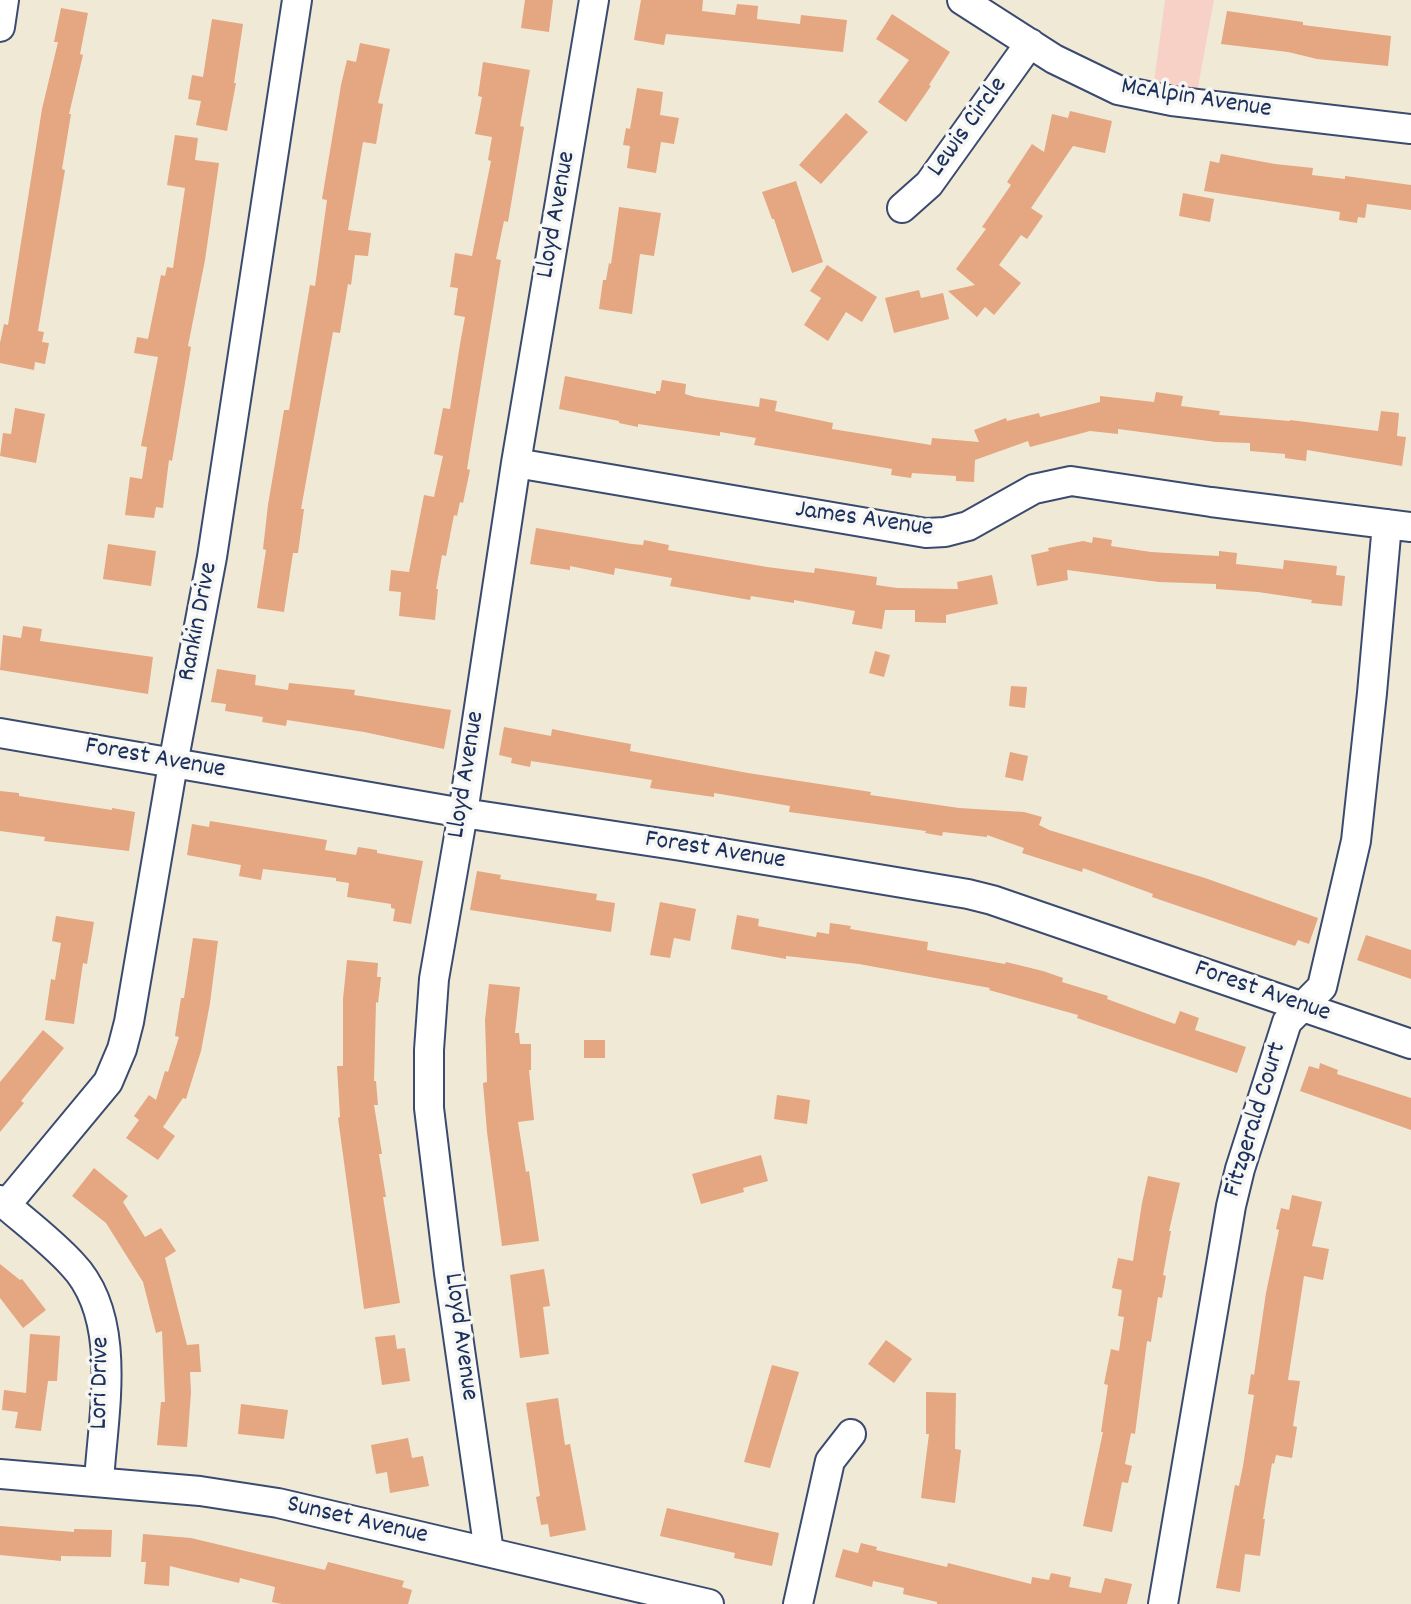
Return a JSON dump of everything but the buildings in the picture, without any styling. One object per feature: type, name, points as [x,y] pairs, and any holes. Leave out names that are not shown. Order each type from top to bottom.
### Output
[{"type":"street","points":[[0,27],[4,0]]},
{"type":"street","name":"Rankin Drive","points":[[3,1203],[108,1082],[122,1049],[129,1022],[212,557],[296,0]]},
{"type":"street","name":"Lloyd Avenue","points":[[489,1552],[449,1273],[429,1108],[429,1050],[434,979],[463,813],[516,463],[594,0]]},
{"type":"street","name":"McAlpin Avenue","points":[[962,0],[1054,59],[1094,81],[1118,90],[1172,101],[1411,129]]},
{"type":"street","name":"Lewis Circle","points":[[902,208],[929,184],[1030,43]]},
{"type":"street","name":"James Avenue","points":[[516,463],[926,534],[968,526],[1034,489],[1070,481],[1399,525]]},
{"type":"street","name":"Fitzgerald Court","points":[[1163,1604],[1231,1206],[1240,1169],[1287,1022],[1322,988],[1356,841],[1372,693],[1399,525]]},
{"type":"street","name":"Forest Avenue","points":[[0,733],[463,813],[968,894],[1411,1044]]},
{"type":"street","name":"Lori Drive","points":[[3,1203],[73,1265],[96,1302],[107,1360],[99,1481]]},
{"type":"street","points":[[798,1604],[830,1461],[851,1434]]},
{"type":"street","name":"Sunset Avenue","points":[[0,1474],[200,1491],[278,1503],[709,1604]]},
{"type":"shaded area","points":[[1165,0],[1214,0],[1195,103],[1152,97]]}]
